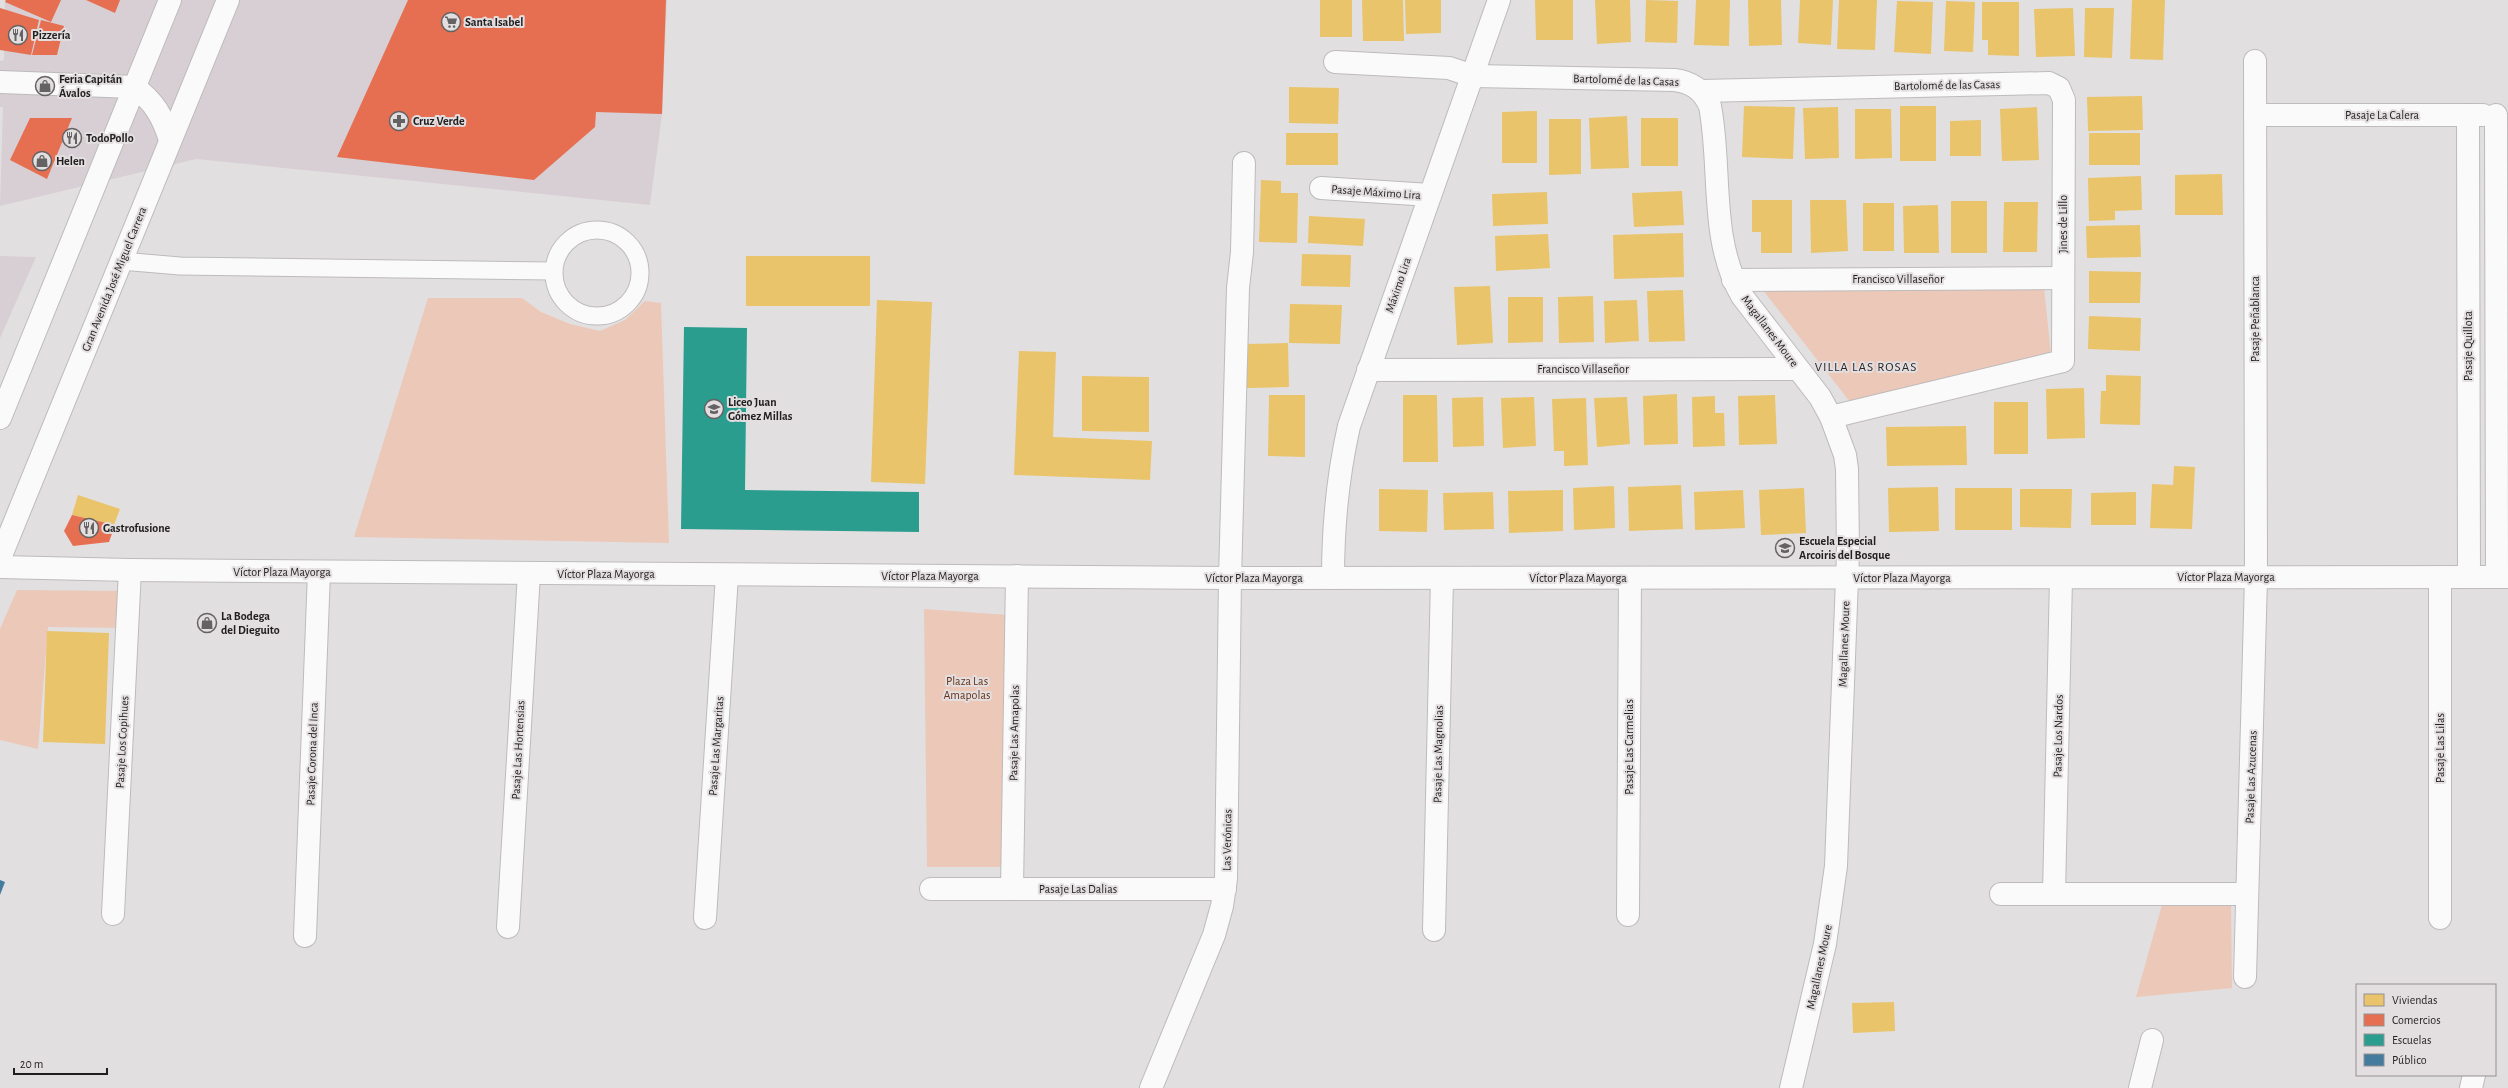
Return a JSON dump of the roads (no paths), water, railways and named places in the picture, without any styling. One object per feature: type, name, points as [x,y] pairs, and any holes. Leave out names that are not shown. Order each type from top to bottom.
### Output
[{"type":"street","points":[[0,418],[170,0]]},
{"type":"street","name":"Gran Avenida José Miguel Carrera","points":[[0,558],[228,0]]},
{"type":"street","name":"Máximo Lira","points":[[1333,578],[1334,514],[1338,477],[1349,426],[1473,76],[1498,0]]},
{"type":"street","name":"Pasaje Peñablanca","points":[[2255,61],[2256,578]]},
{"type":"street","name":"Bartolomé de las Casas","points":[[1335,62],[1449,68],[1473,76],[1674,80],[1684,81],[1701,91],[2049,83],[2059,88]]},
{"type":"street","points":[[0,82],[134,88],[146,96],[156,108],[170,140]]},
{"type":"street","name":"Jines de Lillo","points":[[1832,417],[2063,361],[2064,100],[2059,88]]},
{"type":"street","name":"Magallanes Moure","points":[[1701,91],[1710,106],[1712,115],[1724,249],[1733,280],[1742,296],[1820,397],[1832,417],[1845,455],[1847,469],[1847,578],[1836,858],[1832,904],[1825,944],[1791,1088]]},
{"type":"street","name":"Pasaje La Calera","points":[[2255,115],[2502,115]]},
{"type":"street","name":"Pasaje Quillota","points":[[2468,115],[2469,577]]},
{"type":"street","points":[[2502,115],[2503,577]]},
{"type":"street","name":"Las Verónicas","points":[[1150,1088],[1214,934],[1225,889],[1230,578],[1238,288],[1242,252],[1244,163]]},
{"type":"street","name":"Pasaje Máximo Lira","points":[[1321,188],[1430,195]]},
{"type":"street","name":"Francisco Villaseñor","points":[[1733,280],[2063,278]]},
{"type":"street","name":"Francisco Villaseñor","points":[[1368,370],[1798,369]]},
{"type":"street","name":"Víctor Plaza Mayorga","points":[[0,567],[319,572],[1230,578],[2503,577]]},
{"type":"street","name":"Pasaje Los Copihues","points":[[113,914],[130,570]]},
{"type":"street","name":"Pasaje Corona del Inca","points":[[305,936],[319,572]]},
{"type":"street","name":"Pasaje Las Hortensias","points":[[508,927],[529,573]]},
{"type":"street","name":"Pasaje Las Margaritas","points":[[705,918],[727,575]]},
{"type":"street","name":"Pasaje Las Amapolas","points":[[1012,889],[1017,576]]},
{"type":"street","name":"Pasaje Las Lilas","points":[[2440,577],[2440,918]]},
{"type":"street","name":"Pasaje Las Magnolias","points":[[1434,930],[1442,578]]},
{"type":"street","name":"Pasaje Las Carmelias","points":[[1628,916],[1630,578]]},
{"type":"street","name":"Pasaje Los Nardos","points":[[2054,894],[2061,578]]},
{"type":"street","name":"Pasaje Las Azucenas","points":[[2245,977],[2256,578]]},
{"type":"street","name":"Pasaje Las Dalias","points":[[931,889],[1225,889]]},
{"type":"street","points":[[2001,894],[2247,894]]},
{"type":"street","points":[[2140,1088],[2152,1040]]},
{"type":"street","points":[[2471,1088],[2474,1076]]},
{"type":"lane","points":[[601,230],[614,234],[632,249],[639,266],[640,280],[635,293],[626,305],[614,313],[600,317],[585,315],[572,309],[562,299],[555,286],[553,271],[556,258],[563,246],[574,237],[586,231],[601,230]]},
{"type":"lane","points":[[121,261],[180,266],[553,271]]},
{"type":"place","name":"Santa Isabel","points":[[451,22]]},
{"type":"place","name":"Pizzería","points":[[18,35]]},
{"type":"place","name":"Feria Capitán Ávalos","points":[[45,86]]},
{"type":"place","name":"Cruz Verde","points":[[399,121]]},
{"type":"place","name":"TodoPollo","points":[[72,138]]},
{"type":"place","name":"Helen","points":[[42,161]]},
{"type":"place","name":"Liceo Juan Gómez Millas","points":[[714,409]]},
{"type":"place","name":"Gastrofusione","points":[[89,528]]},
{"type":"place","name":"Escuela Especial Arcoiris del Bosque","points":[[1785,548]]},
{"type":"place","name":"La Bodega del Dieguito","points":[[207,623]]},
{"type":"district","name":"VILLA LAS ROSAS","points":[[1866,366]]},
{"type":"park label","name":"Plaza Las Amapolas","points":[[967,688]]}]
